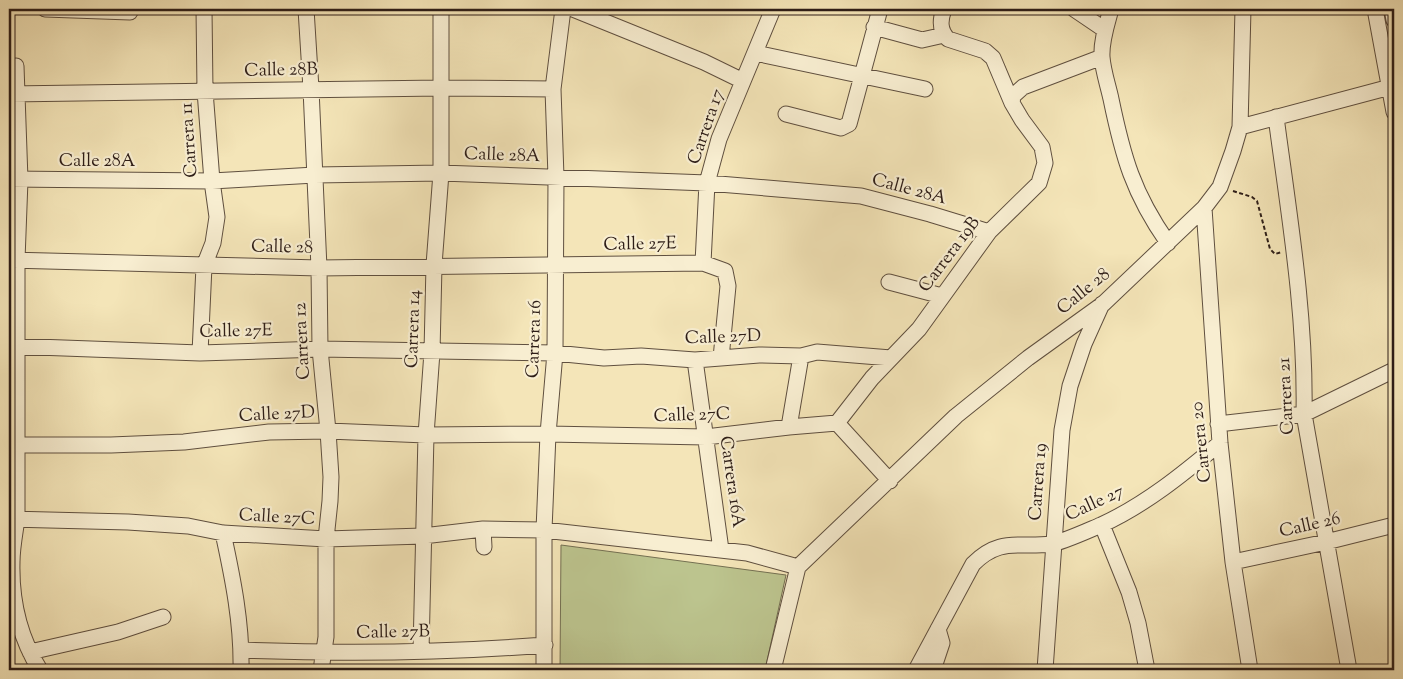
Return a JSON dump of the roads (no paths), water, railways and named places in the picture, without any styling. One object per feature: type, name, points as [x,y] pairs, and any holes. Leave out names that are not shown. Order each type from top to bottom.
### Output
[{"type":"street","points":[[45,9],[130,12]]},
{"type":"street","name":"Carrera 11","points":[[200,353],[204,266],[213,243],[217,217],[212,181],[206,91],[204,9]]},
{"type":"street","name":"Carrera 12","points":[[306,9],[319,268],[320,349],[328,431],[330,501],[326,539],[326,637],[321,670]]},
{"type":"street","name":"Carrera 14","points":[[420,652],[426,435],[432,352],[434,265],[441,173],[441,9]]},
{"type":"street","name":"Carrera 16","points":[[544,670],[544,530],[548,434],[555,353],[556,177],[553,89],[563,9]]},
{"type":"street","points":[[574,9],[596,13],[743,81]]},
{"type":"street","name":"Carrera 17","points":[[703,263],[707,183],[719,139],[773,9]]},
{"type":"street","points":[[786,114],[841,128],[849,124],[880,9]]},
{"type":"street","points":[[874,27],[922,40],[944,35],[941,27],[944,9]]},
{"type":"street","points":[[1111,9],[1105,30],[1102,57],[1119,140],[1128,171],[1142,202],[1168,243]]},
{"type":"street","points":[[1243,9],[1240,127],[1392,86]]},
{"type":"street","points":[[1375,9],[1392,86],[1394,112]]},
{"type":"street","points":[[1392,9],[1394,20]]},
{"type":"street","points":[[1080,13],[1105,30]]},
{"type":"street","name":"Carrera 19B","points":[[837,423],[866,386],[919,329],[989,232],[1039,184],[1045,163],[1042,147],[1012,103],[993,58],[985,51],[948,39],[944,35]]},
{"type":"street","points":[[755,53],[925,89]]},
{"type":"street","points":[[1012,103],[1013,96],[1023,87],[1102,57]]},
{"type":"street","points":[[16,66],[13,93],[12,613],[40,670]]},
{"type":"street","name":"Calle 28B","points":[[13,93],[441,88],[553,89]]},
{"type":"street","name":"Carrera 21","points":[[1276,117],[1302,320],[1304,414],[1349,670]]},
{"type":"street","name":"Calle 28","points":[[798,567],[956,416],[1028,358],[1103,304],[1204,208],[1220,187],[1240,127]]},
{"type":"street","name":"Calle 28A","points":[[14,180],[212,181],[315,175],[441,173],[707,183],[861,196],[989,232]]},
{"type":"street","name":"Carrera 20","points":[[1204,208],[1218,424],[1234,562],[1250,670]]},
{"type":"street","name":"Calle 28","points":[[13,260],[319,268],[434,265],[555,266]]},
{"type":"street","name":"Calle 27E","points":[[555,266],[703,263],[725,271],[728,286],[721,358]]},
{"type":"street","points":[[889,282],[942,296]]},
{"type":"street","name":"Carrera 19","points":[[1045,670],[1052,544],[1062,430],[1070,386],[1084,344],[1103,304]]},
{"type":"street","name":"Calle 27E","points":[[13,345],[200,353],[320,349],[555,353]]},
{"type":"street","name":"Calle 27D","points":[[555,353],[604,358],[642,356],[695,360],[758,355],[801,356],[817,352],[891,358]]},
{"type":"street","points":[[789,427],[801,356]]},
{"type":"street","name":"Carrera 16A","points":[[695,360],[721,550]]},
{"type":"street","points":[[1218,424],[1304,414],[1394,370]]},
{"type":"street","points":[[837,423],[890,481]]},
{"type":"street","name":"Calle 27C","points":[[548,434],[706,437],[837,423]]},
{"type":"street","name":"Calle 27D","points":[[13,445],[111,445],[184,442],[269,432],[328,431],[426,435],[548,434]]},
{"type":"street","name":"Calle 27","points":[[916,670],[973,564],[983,554],[996,547],[1052,544],[1102,525],[1150,497],[1183,474],[1220,443]]},
{"type":"street","name":"Calle 27C","points":[[13,519],[128,522],[188,526],[223,533],[326,539],[423,536],[484,529],[544,530]]},
{"type":"street","points":[[1102,525],[1129,592],[1138,622],[1147,670]]},
{"type":"street","name":"Calle 26","points":[[1234,562],[1394,525]]},
{"type":"street","points":[[484,529],[484,547]]},
{"type":"street","points":[[544,530],[756,555],[798,567],[772,670]]},
{"type":"street","points":[[223,533],[236,588],[242,650],[241,670]]},
{"type":"street","points":[[30,652],[118,632],[163,617]]},
{"type":"street","points":[[933,670],[942,643],[938,629]]},
{"type":"street","name":"Calle 27B","points":[[242,650],[323,653],[420,652],[483,650],[545,645]]}]
